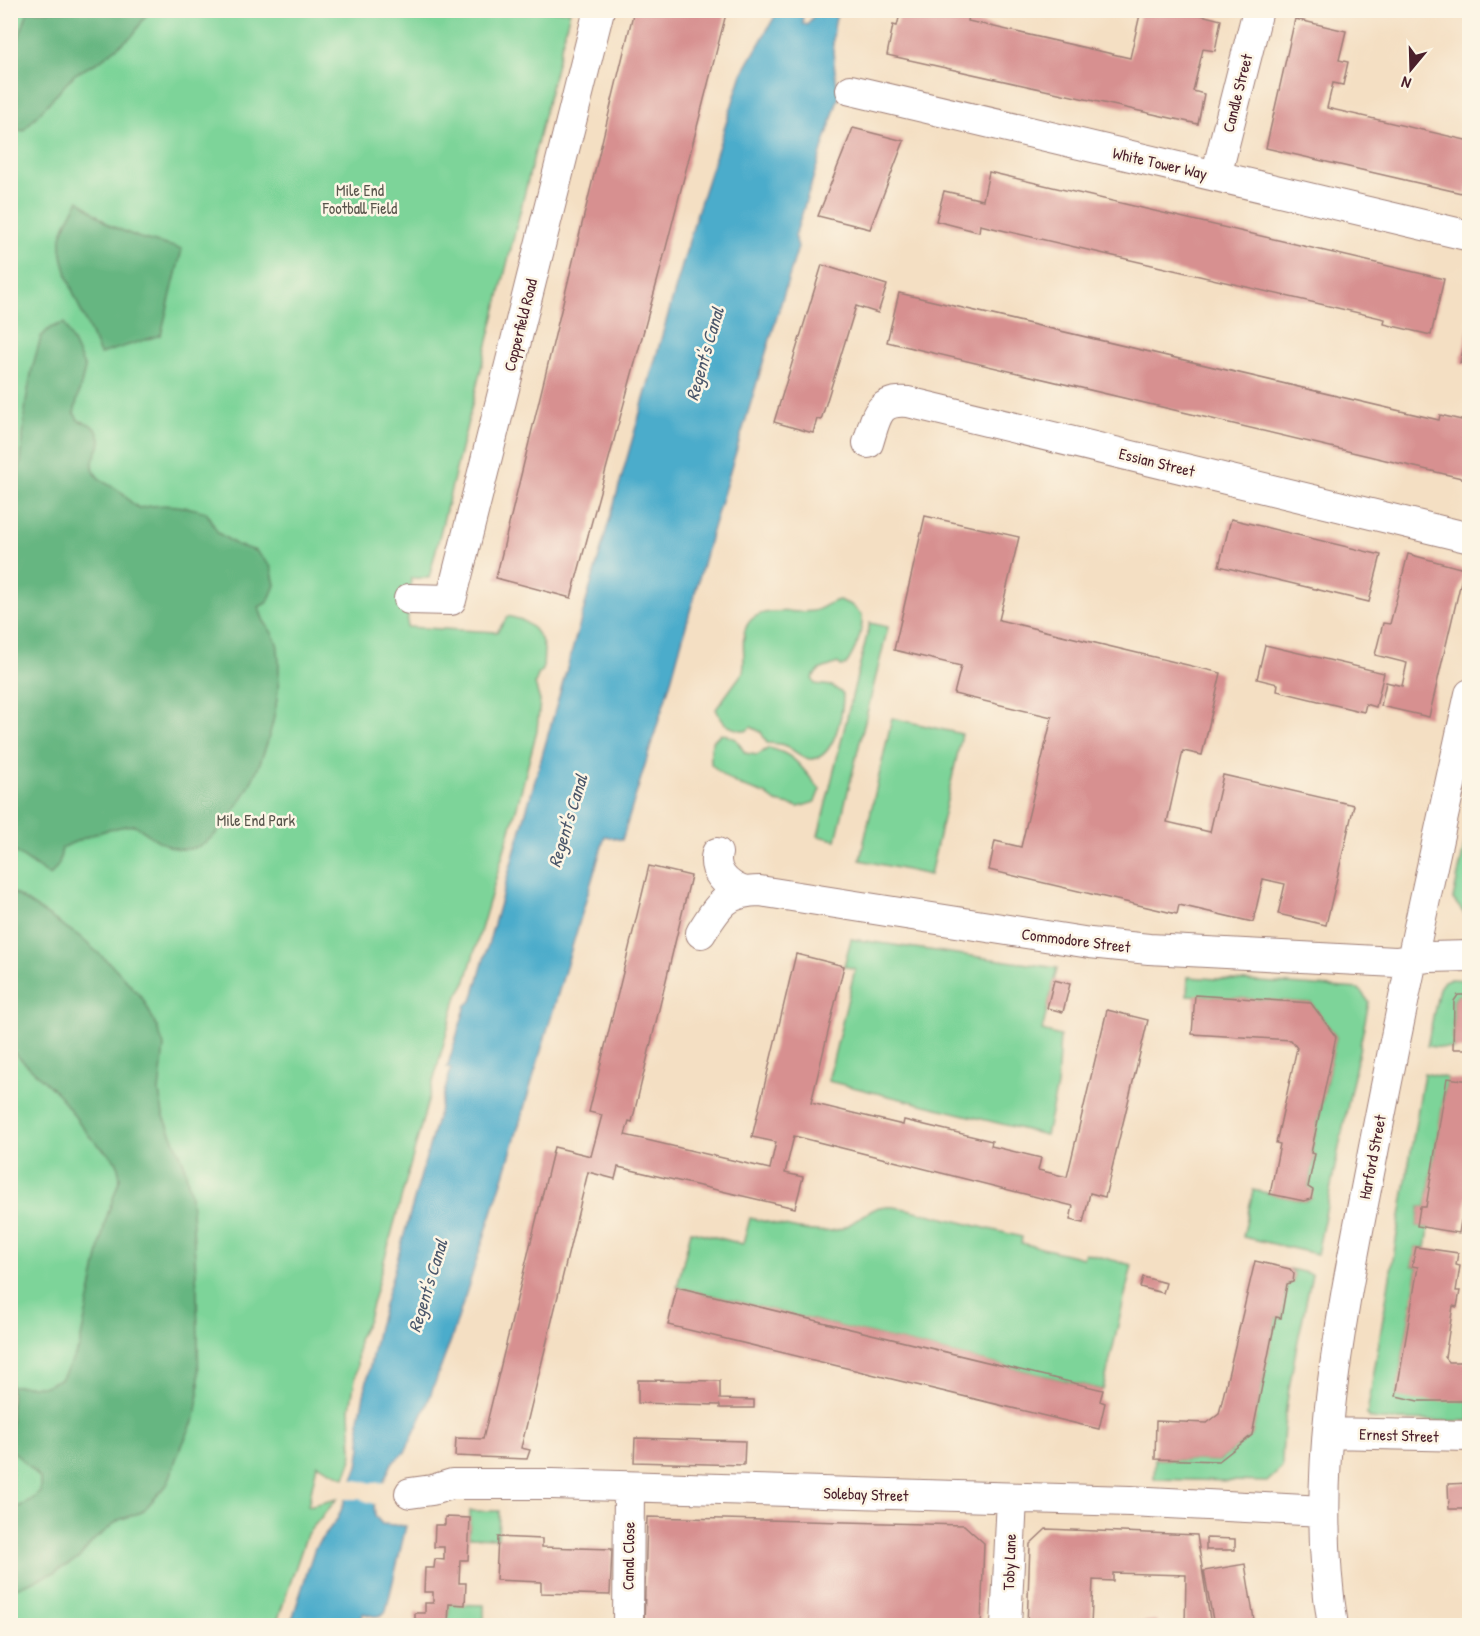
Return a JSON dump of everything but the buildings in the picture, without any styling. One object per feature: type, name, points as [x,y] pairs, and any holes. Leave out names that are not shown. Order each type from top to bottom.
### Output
[{"type":"street","name":"Copperfield Road","points":[[409,599],[451,600],[599,10]]},
{"type":"street","name":"Candle Street","points":[[1216,176],[1258,10]]},
{"type":"street","name":"White Tower Way","points":[[851,90],[1470,236]]},
{"type":"street","name":"Essian Street","points":[[868,442],[881,408],[888,403],[908,402],[1470,538]]},
{"type":"street","name":"Harford Street","points":[[1333,1626],[1323,1511],[1335,1363],[1352,1263],[1412,960],[1470,694]]},
{"type":"street","points":[[717,852],[715,860],[723,879],[742,891]]},
{"type":"street","name":"Commodore Street","points":[[742,891],[816,898],[1045,937],[1120,946],[1396,962],[1470,956]]},
{"type":"street","points":[[701,933],[718,908],[731,896],[742,891]]},
{"type":"street","name":"Ernest Street","points":[[1328,1433],[1470,1436]]},
{"type":"street","name":"Solebay Street","points":[[410,1493],[461,1484],[629,1487],[1130,1501],[1323,1511]]},
{"type":"street","name":"Canal Close","points":[[628,1626],[629,1487]]},
{"type":"street","name":"Toby Lane","points":[[1006,1626],[1012,1498]]},
{"type":"green space","name":"Mile End Park","points":[[11,11],[570,11],[429,578],[411,578],[407,627],[497,632],[508,616],[522,620],[534,629],[544,649],[543,670],[538,675],[535,684],[540,701],[537,730],[465,984],[456,999],[368,1319],[358,1340],[357,1367],[350,1409],[352,1459],[345,1478],[317,1464],[308,1506],[337,1499],[307,1534],[276,1625],[11,1625]]},
{"type":"green space","points":[[28,11],[149,11],[133,35],[98,62],[75,74],[23,131],[11,127],[11,61]]},
{"type":"green space","points":[[79,200],[109,225],[140,238],[182,249],[161,335],[100,354],[69,280],[61,250],[62,233]]},
{"type":"green space","points":[[64,323],[85,368],[74,413],[79,421],[93,427],[100,437],[94,457],[95,473],[139,508],[173,506],[206,512],[218,533],[237,545],[256,551],[271,567],[275,585],[268,602],[259,607],[276,641],[279,672],[273,719],[259,765],[236,808],[213,836],[197,847],[179,849],[162,843],[135,825],[107,830],[62,848],[59,864],[50,876],[11,849],[10,494],[21,462],[26,401],[41,337],[50,328]]},
{"type":"green space","points":[[839,600],[851,605],[862,615],[862,621],[858,641],[846,665],[841,666],[838,663],[819,670],[812,678],[815,684],[832,686],[843,694],[836,734],[826,752],[810,759],[784,745],[767,743],[761,732],[751,727],[746,731],[735,729],[724,722],[716,709],[743,672],[744,635],[750,621],[765,613],[813,611]]},
{"type":"green space","points":[[870,623],[888,627],[836,840],[818,836]]},
{"type":"green space","points":[[892,718],[962,734],[930,875],[860,860]]},
{"type":"green space","points":[[722,733],[736,739],[745,753],[757,755],[769,748],[793,759],[820,789],[815,802],[799,807],[776,802],[765,794],[741,786],[725,777],[711,764],[712,743]]},
{"type":"green space","points":[[1469,823],[1469,920],[1453,899]]},
{"type":"green space","points":[[11,891],[79,936],[116,969],[143,999],[157,1027],[164,1046],[159,1092],[163,1114],[184,1163],[191,1196],[197,1290],[199,1392],[195,1417],[166,1486],[142,1512],[119,1520],[94,1540],[78,1559],[51,1574],[11,1590],[11,1510],[29,1502],[40,1492],[40,1478],[11,1449],[11,1386],[45,1386],[62,1378],[79,1348],[105,1222],[120,1178],[117,1162],[90,1137],[59,1095],[11,1050]]},
{"type":"green space","points":[[851,939],[1057,968],[1042,1031],[1060,1036],[1057,1086],[1046,1135],[828,1081],[855,969],[844,966]]},
{"type":"green space","points":[[1188,977],[1359,989],[1369,1002],[1317,1254],[1243,1237],[1253,1190],[1304,1201],[1311,1199],[1308,1187],[1315,1154],[1311,1153],[1336,1037],[1311,1003],[1187,995]]},
{"type":"green space","points":[[1469,980],[1469,998],[1465,995],[1458,995],[1454,1001],[1453,1049],[1427,1046],[1439,988],[1444,981]]},
{"type":"green space","points":[[1424,1073],[1447,1078],[1426,1207],[1420,1207],[1417,1226],[1429,1228],[1426,1248],[1416,1247],[1412,1266],[1418,1267],[1396,1396],[1469,1401],[1469,1421],[1377,1420],[1370,1418],[1367,1414]]},
{"type":"green space","points":[[879,1207],[907,1209],[1022,1237],[1021,1243],[1083,1258],[1085,1253],[1132,1265],[1103,1390],[677,1287],[691,1231],[743,1244],[750,1218],[799,1229],[826,1231],[847,1226]]},
{"type":"green space","points":[[1290,1269],[1312,1274],[1288,1394],[1282,1468],[1267,1482],[1154,1479],[1155,1459],[1219,1461],[1252,1435],[1276,1317],[1281,1318],[1287,1284],[1293,1282],[1294,1274]]},
{"type":"green space","points":[[470,1511],[499,1511],[498,1538],[469,1537]]},
{"type":"green space","points":[[449,1604],[484,1605],[484,1625],[448,1626]]},
{"type":"water","name":"Regent's Canal","points":[[778,11],[802,11],[803,24],[807,25],[817,11],[838,11],[833,42],[839,96],[795,236],[798,247],[712,531],[672,677],[622,840],[605,836],[505,1172],[451,1340],[426,1407],[405,1452],[392,1463],[374,1504],[375,1516],[382,1524],[406,1526],[386,1611],[378,1616],[363,1613],[360,1625],[290,1626],[315,1547],[338,1518],[358,1466],[361,1447],[359,1419],[378,1327],[451,1069],[447,1068],[466,1005],[472,1001],[697,213],[742,74]]},
{"type":"pier","points":[[350,1479],[373,1483],[387,1482],[377,1505],[359,1499],[343,1499]]},
{"type":"park label","name":"Mile End Football Field","points":[[360,199]]}]
